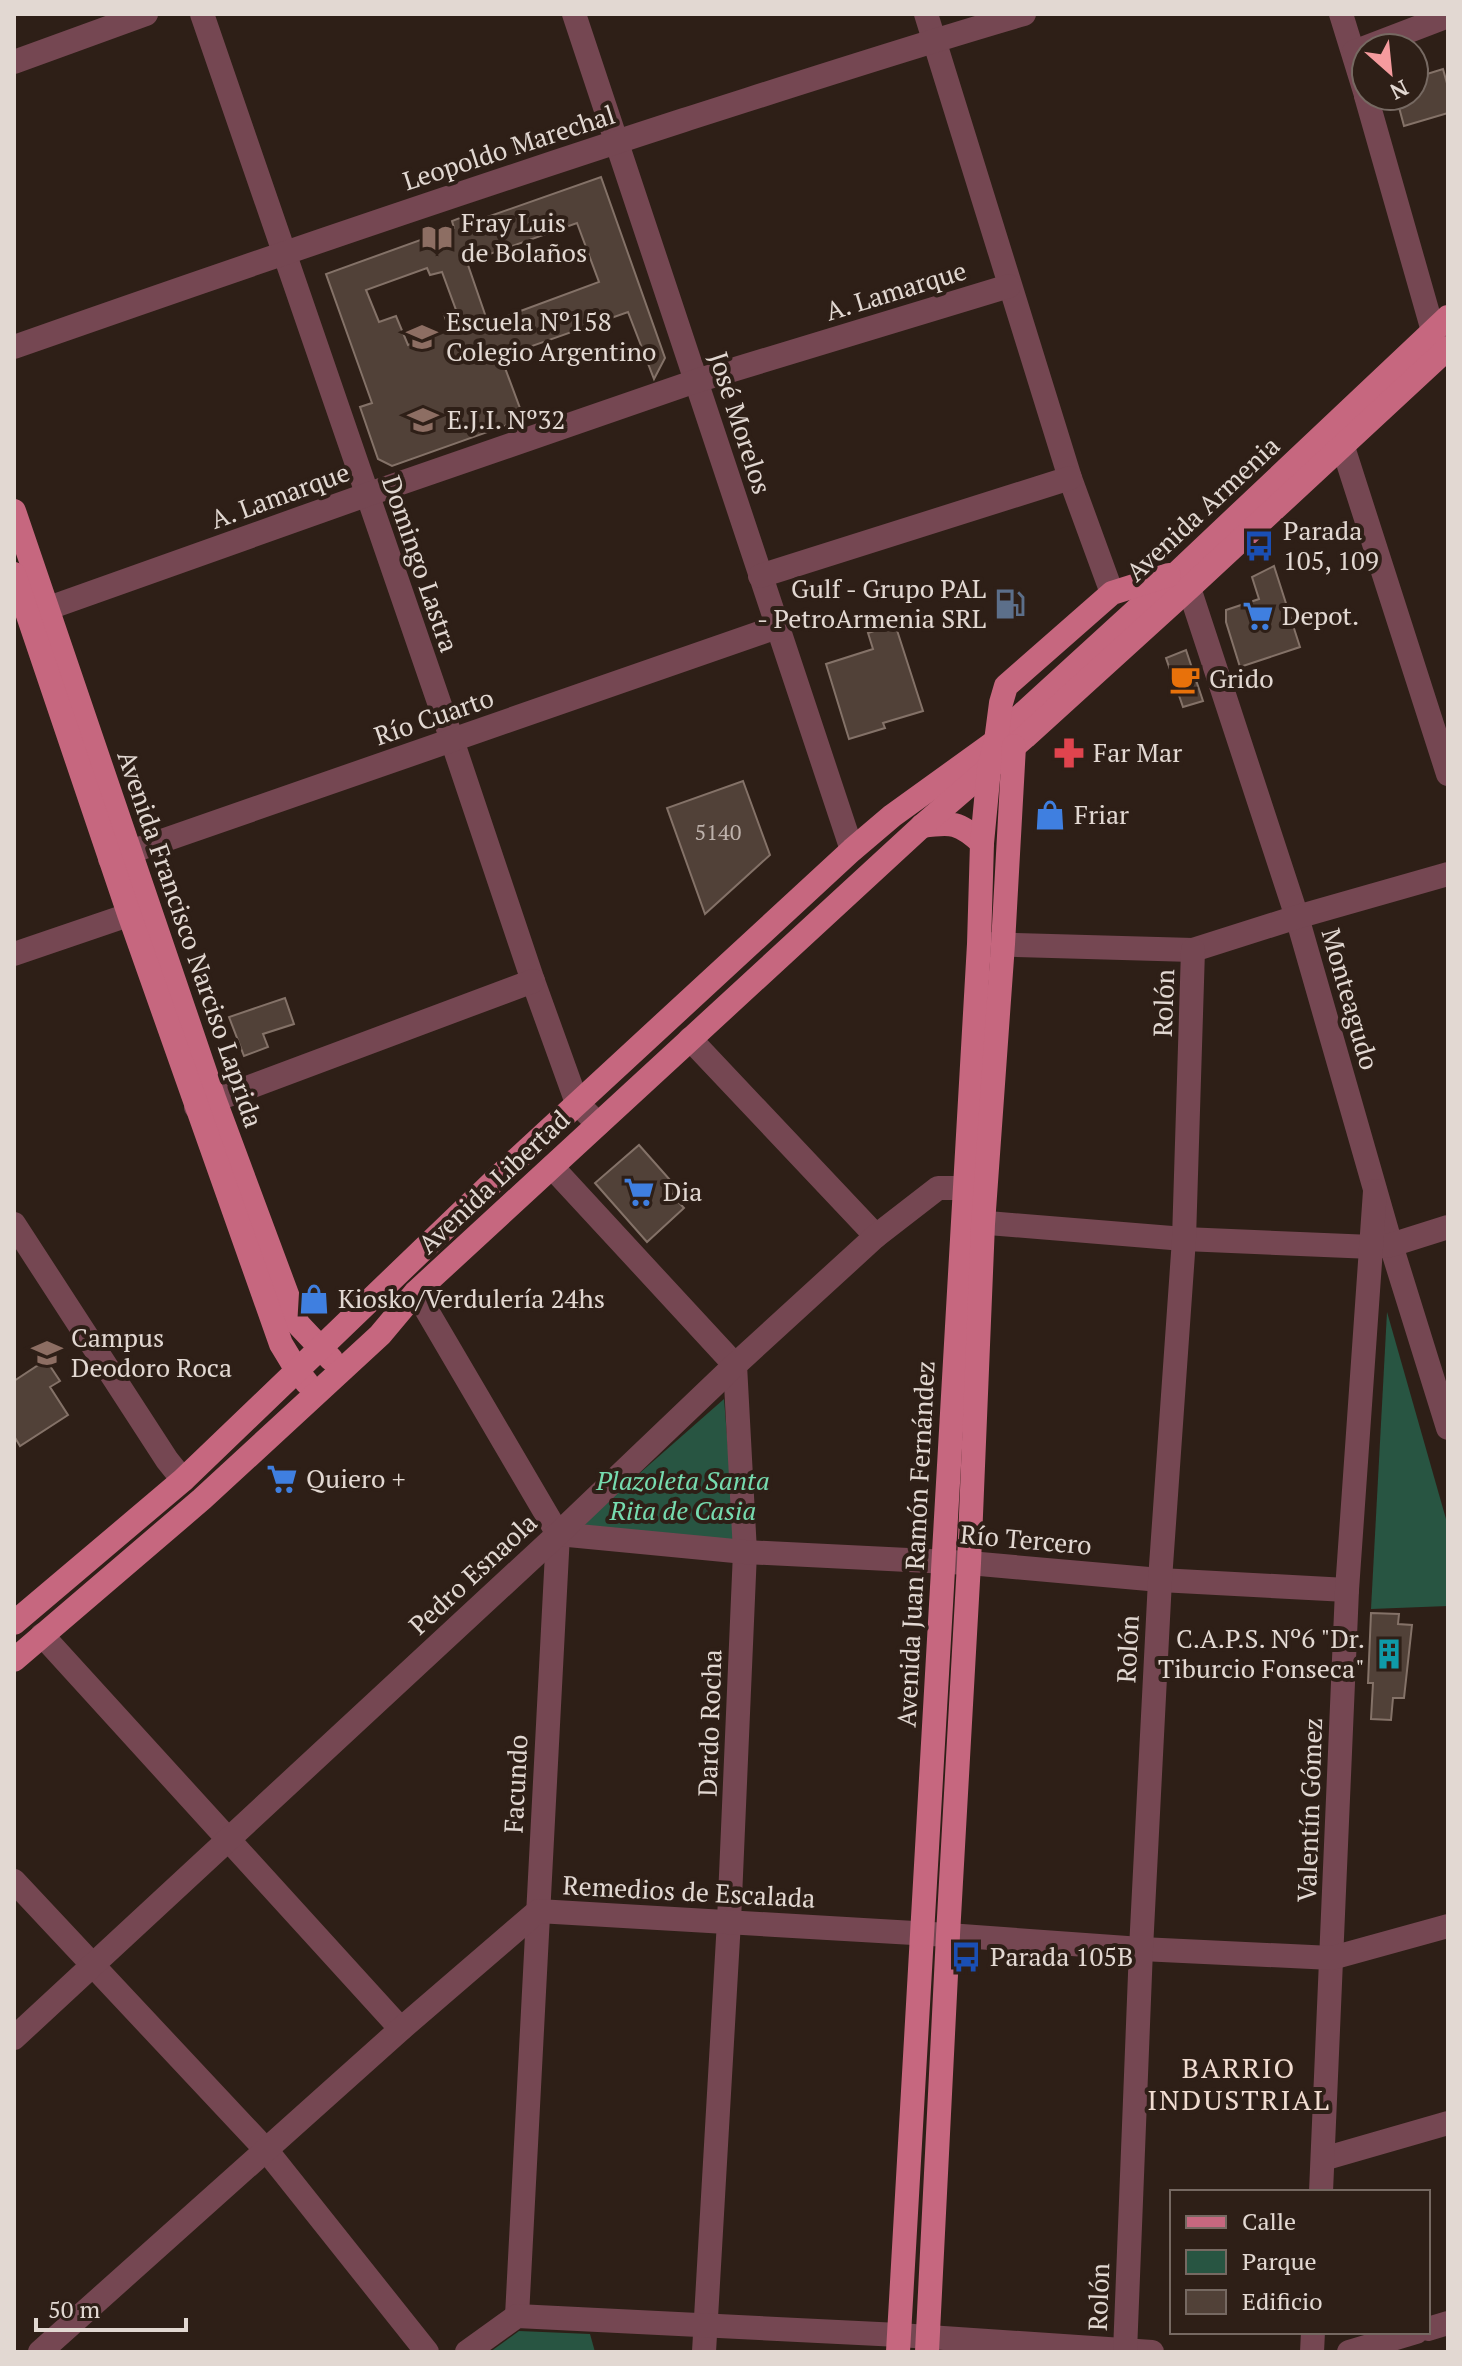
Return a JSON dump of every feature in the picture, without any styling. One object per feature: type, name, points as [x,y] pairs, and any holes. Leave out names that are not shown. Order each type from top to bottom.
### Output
[{"type":"main road","name":"Avenida Armenia","points":[[1184,580],[1342,444],[1444,335]]},
{"type":"main road","name":"Avenida Armenia","points":[[1005,744],[1444,335]]},
{"type":"main road","name":"Avenida Francisco Narciso Laprida","points":[[14,511],[38,612],[205,1104],[281,1344],[298,1372],[316,1392]]},
{"type":"main road","name":"Avenida Francisco Narciso Laprida","points":[[14,574],[38,612]]},
{"type":"main road","points":[[1112,593],[1184,580]]},
{"type":"main road","name":"Avenida Juan Ramón Fernández","points":[[975,1187],[1003,944],[1005,744],[1001,703],[1006,686],[1112,593]]},
{"type":"main road","name":"Avenida Libertad","points":[[14,1660],[202,1499],[380,1335],[416,1292],[922,826],[989,769],[1005,744]]},
{"type":"main road","name":"Avenida Libertad","points":[[15,1620],[183,1480],[577,1103],[852,850],[892,816],[1005,744]]},
{"type":"main road","name":"Avenida Juan Ramón Fernández","points":[[899,2344],[944,1562],[975,1187],[982,843],[989,769]]},
{"type":"main road","points":[[922,826],[957,823],[982,843]]},
{"type":"main road","name":"Avenida Francisco Narciso Laprida","points":[[205,1104],[298,1324],[342,1369]]},
{"type":"main road","name":"Avenida Juan Ramón Fernández","points":[[927,2345],[969,1563],[973,1222]]},
{"type":"street","points":[[14,62],[146,14]]},
{"type":"street","name":"Domingo Lastra","points":[[202,14],[533,981],[577,1103],[598,1124]]},
{"type":"street","name":"José Morelos","points":[[574,14],[852,850]]},
{"type":"street","points":[[926,14],[1070,478],[1112,593]]},
{"type":"street","name":"Leopoldo Marechal","points":[[14,347],[285,252],[618,142],[1024,14]]},
{"type":"street","points":[[1341,14],[1350,40]]},
{"type":"street","points":[[1406,32],[1448,16]]},
{"type":"street","points":[[1372,112],[1444,335]]},
{"type":"street","name":"A. Lamarque","points":[[38,612],[696,381],[1009,286]]},
{"type":"street","points":[[1342,444],[1448,774]]},
{"type":"street","points":[[760,576],[1070,478]]},
{"type":"street","name":"Monteagudo","points":[[1184,580],[1297,917],[1375,1191],[1382,1246],[1448,1428]]},
{"type":"street","name":"Río Cuarto","points":[[120,856],[777,627]]},
{"type":"street","points":[[979,944],[1193,950],[1448,874]]},
{"type":"street","points":[[14,954],[139,911]]},
{"type":"street","name":"Rolón","points":[[1125,2351],[1160,1580],[1184,1239],[1193,950]]},
{"type":"street","points":[[205,1104],[533,981]]},
{"type":"street","points":[[690,1039],[876,1236]]},
{"type":"street","points":[[552,1167],[735,1365]]},
{"type":"street","name":"Pedro Esnaola","points":[[14,2038],[876,1236],[938,1188],[975,1187]]},
{"type":"street","points":[[973,1222],[1184,1239],[1382,1246],[1448,1227]]},
{"type":"street","points":[[14,1224],[183,1480]]},
{"type":"street","name":"Valentín Gómez","points":[[1321,2190],[1347,1590],[1382,1246]]},
{"type":"street","points":[[416,1292],[558,1534]]},
{"type":"street","name":"Dardo Rocha","points":[[704,2352],[729,1921],[745,1552],[735,1365]]},
{"type":"street","name":"Río Tercero","points":[[558,1534],[745,1552],[969,1563],[1160,1580],[1347,1590]]},
{"type":"street","name":"Facundo","points":[[517,2316],[558,1534]]},
{"type":"street","points":[[42,1635],[401,2029]]},
{"type":"street","points":[[14,1881],[267,2151],[427,2352]]},
{"type":"street","name":"Remedios de Escalada","points":[[40,2352],[401,2029],[538,1911],[1332,1958],[1448,1926]]},
{"type":"street","points":[[1323,2159],[1448,2123]]},
{"type":"street","points":[[467,2352],[517,2316],[705,2326],[899,2344],[1152,2352]]},
{"type":"street","points":[[1349,2352],[1409,2334]]},
{"type":"green space","points":[[1387,1312],[1448,1526],[1448,1606],[1371,1609]]},
{"type":"green space","name":"Plazoleta Santa Rita de Casia","points":[[724,1399],[736,1546],[574,1531]]},
{"type":"green space","points":[[519,2331],[590,2334],[595,2352],[490,2352]]},
{"type":"building","points":[[1443,69],[1448,87],[1448,113],[1404,126],[1400,112],[1430,112],[1430,73]]},
{"type":"building","points":[[601,177],[665,358],[654,379],[628,312],[501,357],[524,419],[392,466],[378,459],[360,407],[372,403],[326,274],[454,228],[452,221],[470,214],[473,222]],"holes":[[[577,223],[599,282],[488,323],[467,262]],[[427,268],[430,275],[442,272],[456,310],[444,314],[449,330],[408,345],[396,316],[379,322],[366,290]]]},
{"type":"building","name":"Depot.","points":[[1274,566],[1300,647],[1240,667],[1226,622],[1226,610],[1259,599],[1252,577]]},
{"type":"building","points":[[895,624],[923,711],[883,723],[885,728],[849,739],[826,664],[873,649],[868,633]]},
{"type":"building","name":"Grido","points":[[1186,650],[1203,701],[1183,707],[1166,658]]},
{"type":"building","points":[[743,781],[770,855],[705,914],[667,808]]},
{"type":"building","points":[[285,998],[294,1024],[263,1034],[268,1047],[244,1056],[229,1017]]},
{"type":"building","name":"Dia","points":[[639,1145],[678,1189],[672,1195],[684,1208],[647,1242],[595,1183]]},
{"type":"building","points":[[46,1360],[60,1381],[50,1387],[68,1415],[20,1446],[14,1436],[14,1381]]},
{"type":"building","name":"C.A.P.S. Nº6 \"Dr. Tiburcio Fonseca\"","points":[[1371,1613],[1399,1614],[1398,1624],[1412,1625],[1404,1698],[1393,1698],[1391,1720],[1371,1719],[1373,1683],[1368,1683]]},
{"type":"place","name":"Fray Luis de Bolaños","points":[[437,238]]},
{"type":"place","name":"Escuela Nº158 Colegio Argentino","points":[[422,337]]},
{"type":"place","name":"E.J.I. Nº32","points":[[423,420]]},
{"type":"place","name":"Parada 105, 109","points":[[1259,546]]},
{"type":"place","name":"Gulf - Grupo PAL - PetroArmenia SRL","points":[[1010,604]]},
{"type":"place","name":"Depot.","points":[[1258,616]]},
{"type":"place","name":"Grido","points":[[1185,679]]},
{"type":"place","name":"Far Mar","points":[[1069,753]]},
{"type":"place","name":"Friar","points":[[1050,815]]},
{"type":"place","name":"Dia","points":[[639,1192]]},
{"type":"place","name":"Kiosko/Verdulería 24hs","points":[[314,1299]]},
{"type":"place","name":"Campus Deodoro Roca","points":[[47,1353]]},
{"type":"place","name":"Quiero +","points":[[282,1479]]},
{"type":"place","name":"C.A.P.S. Nº6 \"Dr. Tiburcio Fonseca\"","points":[[1389,1654]]},
{"type":"place","name":"Parada 105B","points":[[966,1957]]},
{"type":"district","name":"BARRIO INDUSTRIAL","points":[[1239,2084]]}]
